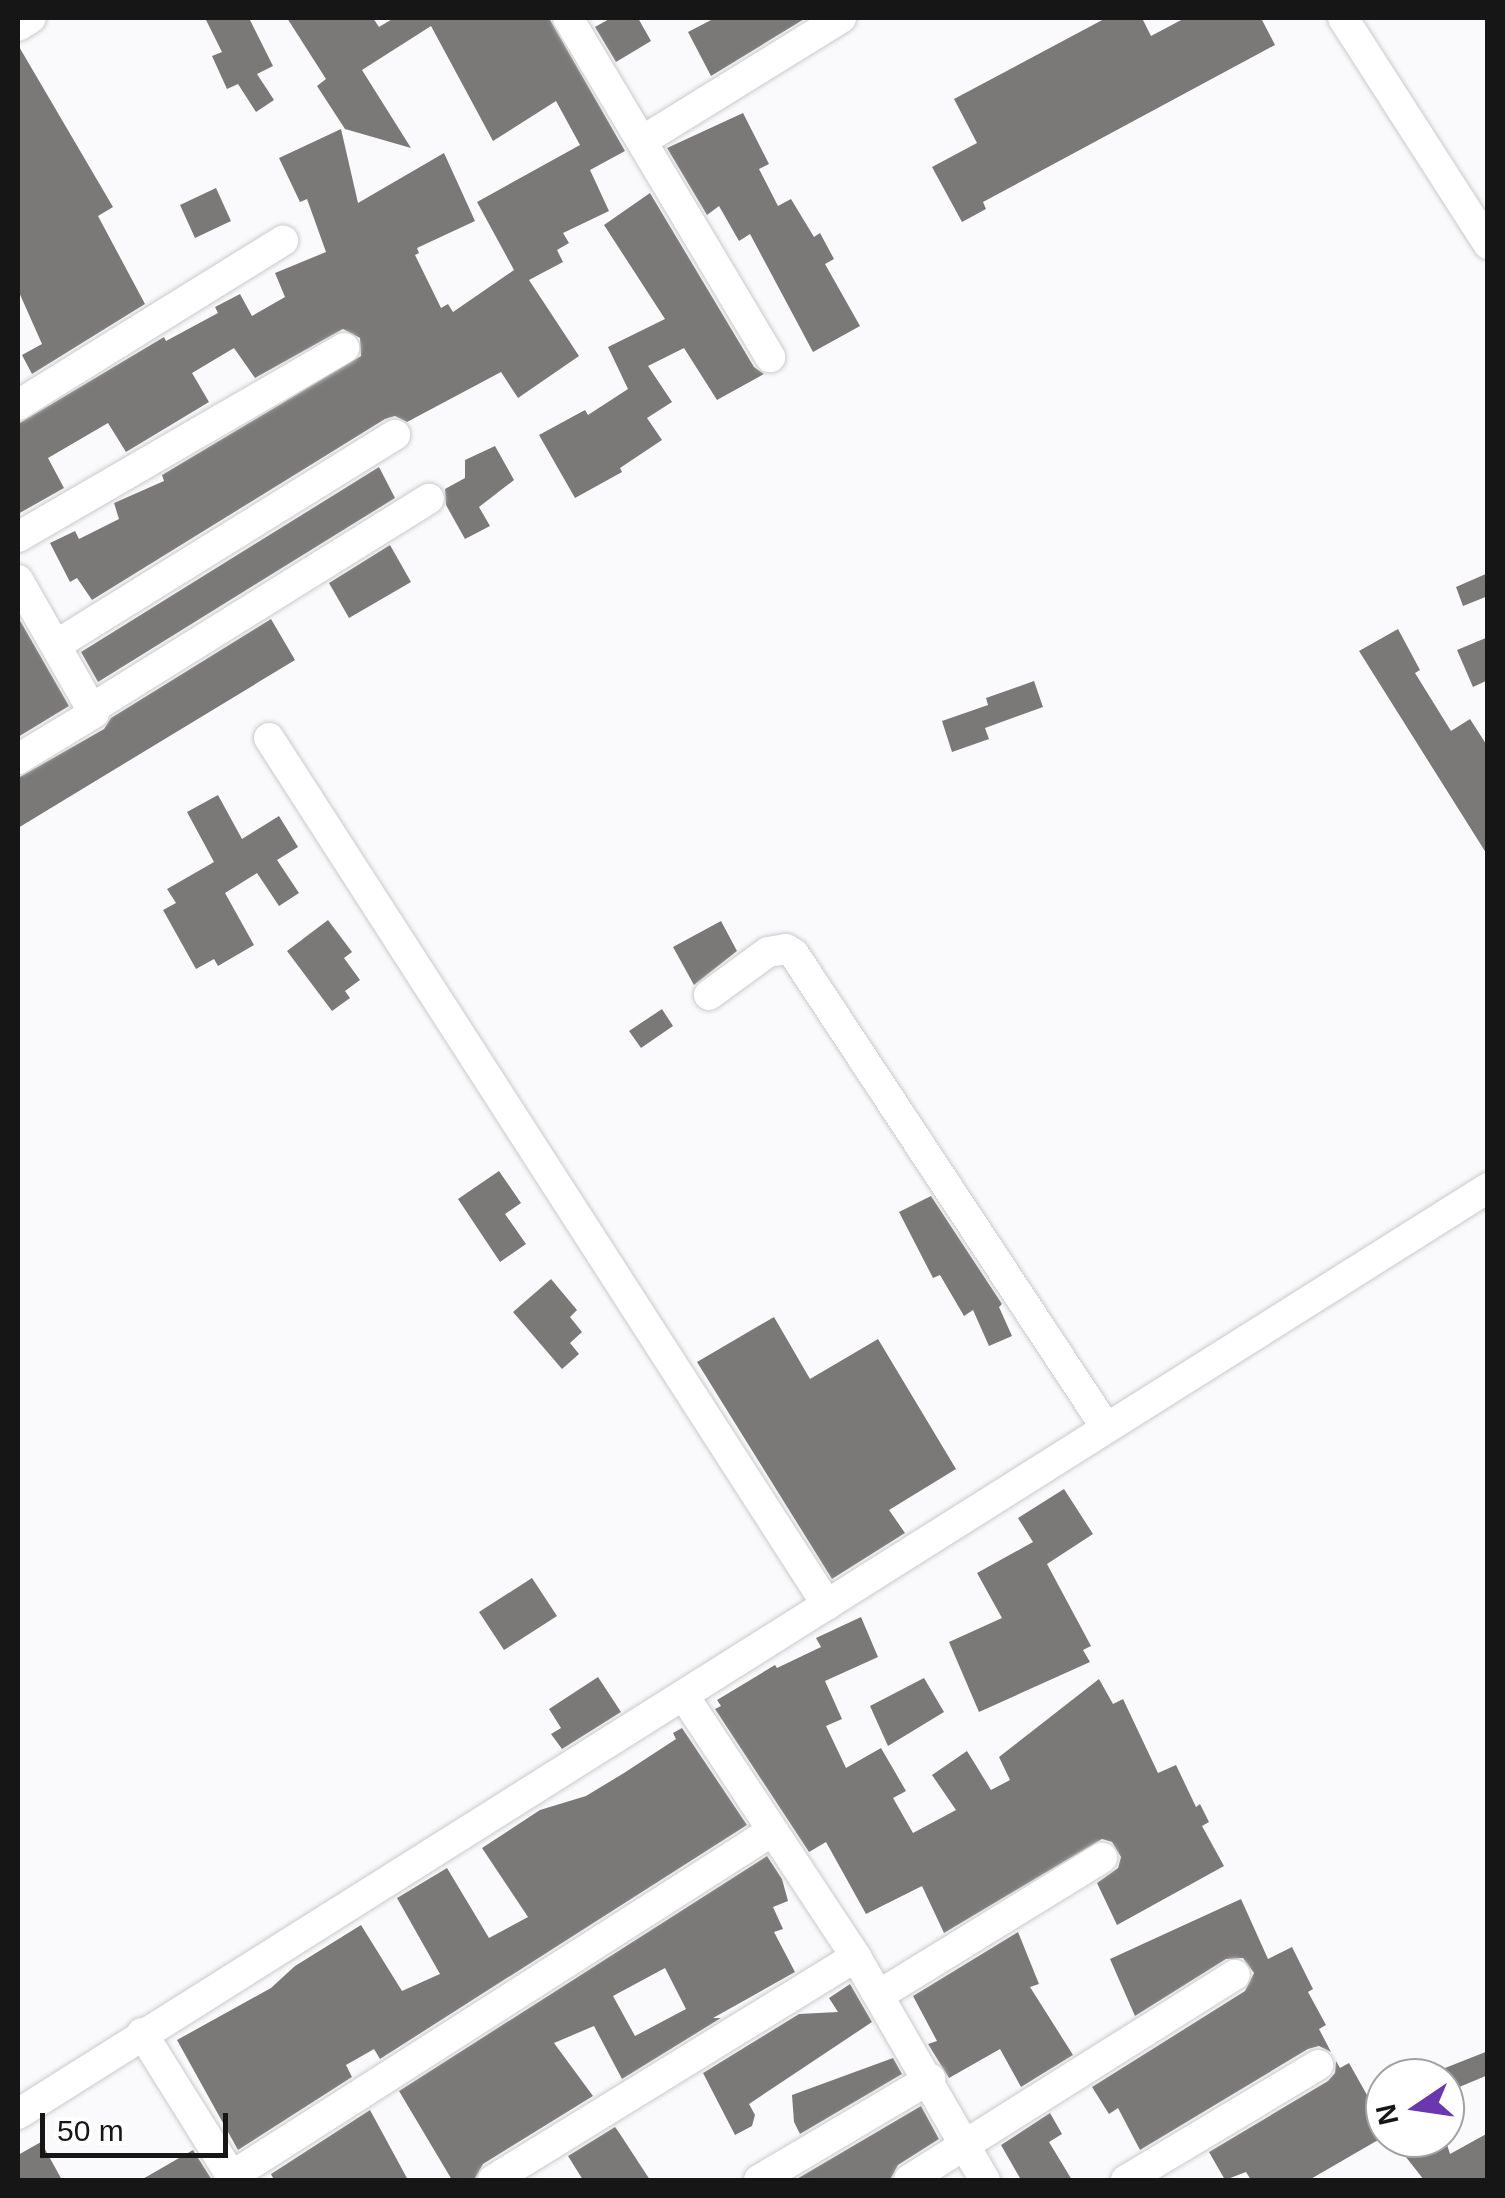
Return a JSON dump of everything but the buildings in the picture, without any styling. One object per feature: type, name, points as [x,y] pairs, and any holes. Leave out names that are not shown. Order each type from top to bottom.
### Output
[{"type":"street","points":[[18,26],[31,18]]},
{"type":"street","points":[[571,18],[770,357]]},
{"type":"street","points":[[642,141],[841,18]]},
{"type":"street","points":[[1343,18],[1488,244]]},
{"type":"street","points":[[18,404],[282,241]]},
{"type":"street","points":[[18,537],[344,348]]},
{"type":"street","points":[[56,645],[396,434]]},
{"type":"street","points":[[92,708],[429,499]]},
{"type":"street","points":[[18,580],[94,713],[22,744]]},
{"type":"street","points":[[269,738],[827,1606]]},
{"type":"street","points":[[708,995],[768,952],[786,949],[794,954],[1104,1426]]},
{"type":"street","points":[[18,2114],[827,1606],[1104,1426],[1488,1188]]},
{"type":"street","points":[[684,1696],[856,1956],[985,2180]]},
{"type":"street","points":[[142,2033],[233,2178],[772,1830]]},
{"type":"street","points":[[880,1995],[1102,1858]]},
{"type":"street","points":[[493,2180],[856,1956]]},
{"type":"street","points":[[909,2180],[1235,1975]]},
{"type":"street","points":[[1126,2180],[1318,2065]]},
{"type":"street","points":[[759,2180],[930,2080]]}]
